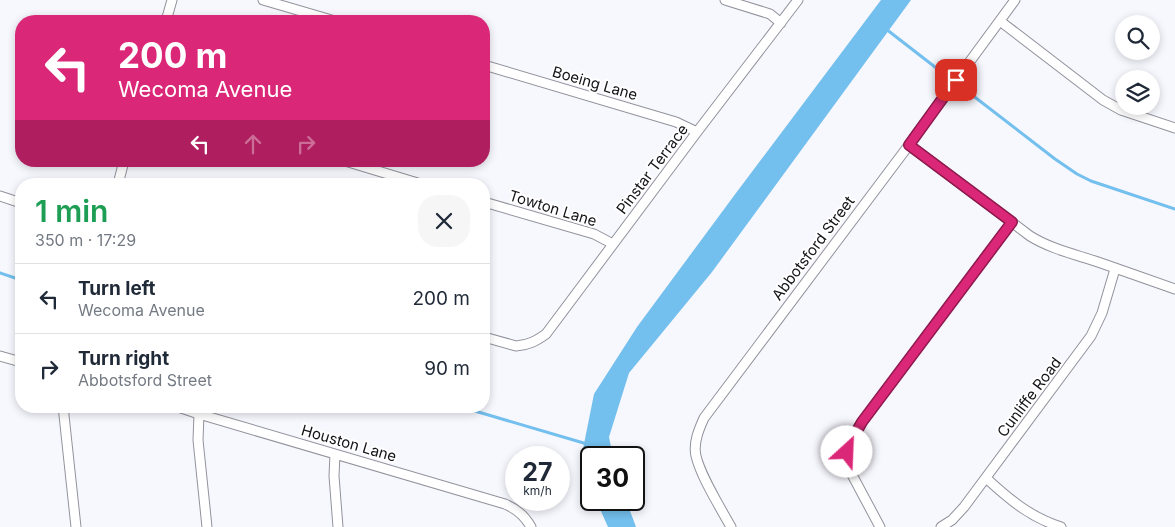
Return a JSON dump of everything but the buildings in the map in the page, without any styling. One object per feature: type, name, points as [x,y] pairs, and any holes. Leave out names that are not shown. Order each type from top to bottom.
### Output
[{"type":"street","points":[[168,15],[172,0]]},
{"type":"street","points":[[262,0],[314,15]]},
{"type":"street","points":[[725,0],[770,14],[781,23]]},
{"type":"street","name":"Pinstar Terrace","points":[[490,339],[521,346],[528,345],[546,334],[798,0]]},
{"type":"street","name":"Abbotsford Street","points":[[731,527],[704,477],[696,456],[697,434],[704,418],[909,145],[1015,0]]},
{"type":"street","points":[[1000,21],[1103,100],[1121,110],[1175,128]]},
{"type":"street","name":"Boeing Lane","points":[[490,67],[676,122],[697,132]]},
{"type":"street","points":[[909,145],[1030,236],[1050,247],[1175,289]]},
{"type":"street","points":[[365,167],[401,178]]},
{"type":"street","points":[[0,196],[15,201]]},
{"type":"street","name":"Towton Lane","points":[[490,204],[594,234],[613,244]]},
{"type":"street","points":[[880,527],[849,469],[847,452],[850,443],[862,422],[1012,222]]},
{"type":"street","name":"Cunliffe Road","points":[[941,527],[959,514],[1091,336],[1102,314],[1115,269]]},
{"type":"street","points":[[0,356],[15,360]]},
{"type":"street","points":[[64,413],[76,527]]},
{"type":"street","name":"Houston Lane","points":[[196,413],[496,501],[514,508],[522,514],[532,527]]},
{"type":"street","points":[[199,414],[198,440],[207,527]]},
{"type":"street","points":[[335,454],[334,476],[338,527]]},
{"type":"street","points":[[986,478],[1034,516],[1061,527]]},
{"type":"water","points":[[881,0],[911,0],[712,272],[629,373],[609,437],[611,446],[584,446],[594,394],[637,327]]},
{"type":"water","points":[[601,511],[630,511],[636,527],[608,527]]},
{"type":"waterway","points":[[886,29],[944,74]]},
{"type":"waterway","points":[[963,88],[1077,174],[1091,181],[1175,209]]},
{"type":"waterway","points":[[0,273],[15,278]]},
{"type":"waterway","points":[[482,413],[587,444]]},
{"type":"route","points":[[847,452],[862,422],[1012,222],[909,145],[956,80]]}]
